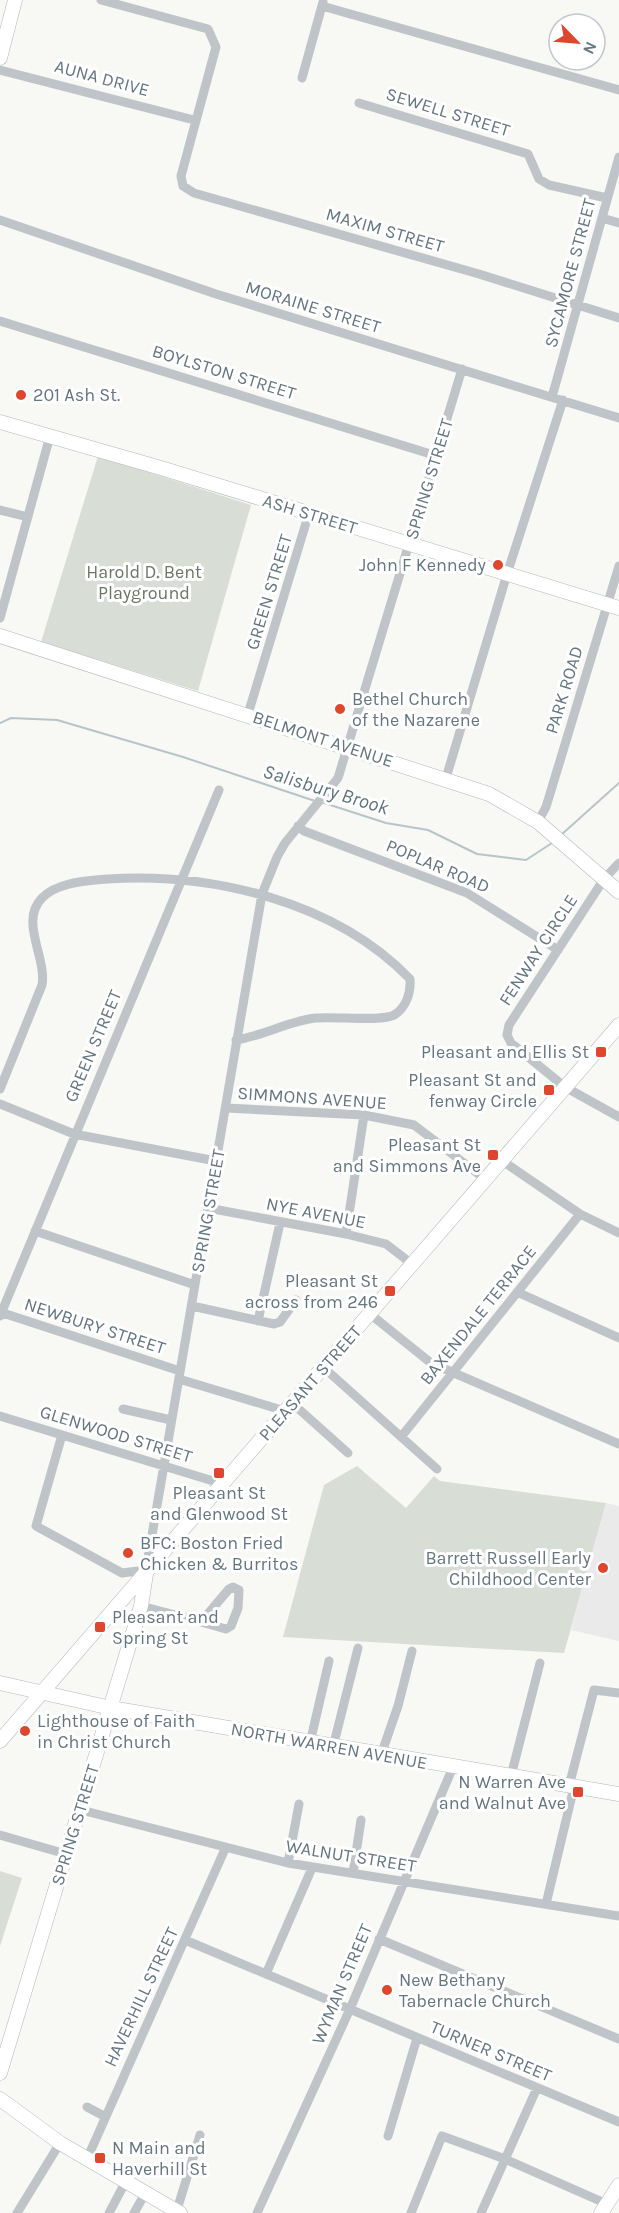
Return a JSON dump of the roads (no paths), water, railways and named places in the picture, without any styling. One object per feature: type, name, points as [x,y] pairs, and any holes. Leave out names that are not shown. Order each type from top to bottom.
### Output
[{"type":"street","points":[[0,58],[4,29],[15,0]]},
{"type":"street","points":[[101,0],[208,29],[216,47],[194,120]]},
{"type":"street","points":[[302,78],[323,3],[619,90]]},
{"type":"street","name":"AUNA DRIVE","points":[[0,70],[194,120]]},
{"type":"street","name":"SEWELL STREET","points":[[359,102],[528,154],[539,179],[549,185],[608,198]]},
{"type":"street","name":"MAXIM STREET","points":[[194,120],[181,176],[183,186],[194,193],[619,318]]},
{"type":"street","name":"SYCAMORE STREET","points":[[552,397],[619,157]]},
{"type":"street","points":[[602,218],[619,223]]},
{"type":"street","name":"MORAINE STREET","points":[[0,220],[167,278],[619,418]]},
{"type":"street","name":"BOYLSTON STREET","points":[[0,321],[437,456]]},
{"type":"street","name":"SPRING STREET","points":[[0,2073],[141,1606],[262,894],[277,857],[298,826],[326,796],[338,778],[462,369]]},
{"type":"street","points":[[446,778],[507,574],[563,400]]},
{"type":"street","name":"ASH STREET","points":[[0,422],[50,435],[613,606]]},
{"type":"street","points":[[0,618],[50,435]]},
{"type":"street","points":[[0,510],[28,517]]},
{"type":"street","name":"GREEN STREET","points":[[248,714],[309,513]]},
{"type":"street","name":"PARK ROAD","points":[[538,822],[546,807],[613,606],[619,566]]},
{"type":"street","name":"BELMONT AVENUE","points":[[0,636],[248,714],[489,794],[538,822],[619,892]]},
{"type":"street","name":"GREEN STREET","points":[[1,1314],[219,790]]},
{"type":"street","name":"POPLAR ROAD","points":[[298,826],[304,831],[467,893],[558,950]]},
{"type":"street","name":"FENWAY CIRCLE","points":[[565,1087],[511,1043],[507,1035],[509,1025],[604,879],[619,863]]},
{"type":"street","points":[[0,1089],[42,985],[44,974],[33,910],[42,897],[58,887],[84,881],[182,878],[262,894],[345,930],[378,951],[410,979],[411,992],[396,1014],[385,1018],[315,1018],[236,1040]]},
{"type":"street","name":"PLEASANT STREET","points":[[0,1741],[139,1583],[146,1570],[619,1025]]},
{"type":"street","points":[[565,1087],[619,1117]]},
{"type":"street","points":[[0,1104],[74,1134],[216,1161]]},
{"type":"street","name":"SIMMONS AVENUE","points":[[226,1108],[364,1115],[414,1125],[485,1179]]},
{"type":"street","points":[[346,1234],[364,1115]]},
{"type":"street","points":[[501,1160],[580,1214],[619,1233]]},
{"type":"street","name":"NYE AVENUE","points":[[208,1208],[346,1234],[386,1244],[412,1264]]},
{"type":"street","name":"BAXENDALE TERRACE","points":[[401,1437],[580,1214]]},
{"type":"street","points":[[258,1321],[280,1222]]},
{"type":"street","points":[[35,1231],[195,1285]]},
{"type":"street","points":[[517,1292],[619,1338]]},
{"type":"street","points":[[192,1306],[258,1321],[280,1322],[296,1300]]},
{"type":"street","name":"NEWBURY STREET","points":[[1,1314],[180,1375],[289,1407]]},
{"type":"street","points":[[370,1314],[431,1363],[619,1444]]},
{"type":"street","points":[[323,1367],[437,1469]]},
{"type":"street","points":[[289,1407],[348,1453]]},
{"type":"street","points":[[123,1409],[171,1420]]},
{"type":"street","name":"GLENWOOD STREET","points":[[0,1416],[223,1484]]},
{"type":"street","points":[[62,1435],[36,1526],[122,1573],[146,1570]]},
{"type":"street","points":[[141,1606],[226,1629],[231,1626],[238,1608],[239,1590],[233,1587],[229,1589],[201,1622]]},
{"type":"street","points":[[333,1747],[358,1648]]},
{"type":"street","points":[[381,1755],[398,1706],[412,1651]]},
{"type":"street","points":[[310,1743],[329,1661]]},
{"type":"street","points":[[511,1776],[540,1663]]},
{"type":"street","name":"NORTH WARREN AVENUE","points":[[0,1683],[40,1694],[111,1708],[619,1794]]},
{"type":"street","points":[[546,1904],[594,1690],[619,1693]]},
{"type":"street","name":"WYMAN STREET","points":[[257,2213],[350,2009],[453,1767]]},
{"type":"street","points":[[288,1863],[299,1804]]},
{"type":"street","name":"WALNUT STREET","points":[[81,1810],[225,1849],[312,1868],[619,1917]]},
{"type":"street","points":[[353,1874],[361,1820]]},
{"type":"street","points":[[0,1835],[66,1854]]},
{"type":"street","name":"HAVERHILL STREET","points":[[87,2159],[225,1849]]},
{"type":"street","points":[[266,1974],[312,1868]]},
{"type":"street","points":[[379,1939],[619,2039]]},
{"type":"street","name":"TURNER STREET","points":[[185,1940],[619,2122]]},
{"type":"street","points":[[388,2136],[417,2038]]},
{"type":"street","points":[[481,2213],[537,2088]]},
{"type":"street","points":[[0,2099],[60,2144],[178,2212],[200,2135]]},
{"type":"street","points":[[87,2107],[105,2116]]},
{"type":"street","points":[[411,2213],[442,2136],[506,2159],[604,2209],[619,2184]]},
{"type":"street","points":[[17,2213],[60,2144]]},
{"type":"street","points":[[109,2213],[126,2181]]},
{"type":"street","points":[[134,2213],[146,2192]]},
{"type":"waterway","name":"Salisbury Brook","points":[[0,723],[11,718],[57,720],[183,757],[315,801]]},
{"type":"waterway","name":"Salisbury Brook","points":[[561,835],[619,783]]},
{"type":"waterway","name":"Salisbury Brook","points":[[321,802],[386,823],[428,830],[477,854],[526,860],[552,843]]},
{"type":"place","name":"201 Ash St.","points":[[21,395]]},
{"type":"place","name":"John F Kennedy","points":[[498,565]]},
{"type":"place","name":"Bethel Church of the Nazarene","points":[[340,709]]},
{"type":"place","name":"Pleasant and Ellis St","points":[[601,1052]]},
{"type":"place","name":"Pleasant St and fenway Circle","points":[[549,1090]]},
{"type":"place","name":"Pleasant St and Simmons Ave","points":[[493,1155]]},
{"type":"place","name":"Pleasant St across from 246","points":[[390,1291]]},
{"type":"place","name":"Pleasant St and Glenwood St","points":[[219,1473]]},
{"type":"place","name":"BFC: Boston Fried Chicken & Burritos","points":[[128,1553]]},
{"type":"place","name":"Barrett Russell Early Childhood Center","points":[[603,1568]]},
{"type":"place","name":"Pleasant and Spring St","points":[[100,1627]]},
{"type":"place","name":"Lighthouse of Faith in Christ Church","points":[[25,1731]]},
{"type":"place","name":"N Warren Ave and Walnut Ave","points":[[578,1792]]},
{"type":"place","name":"New Bethany Tabernacle Church","points":[[387,1990]]},
{"type":"place","name":"N Main and Haverhill St","points":[[100,2158]]},
{"type":"park label","name":"Harold D. Bent Playground","points":[[144,582]]}]
